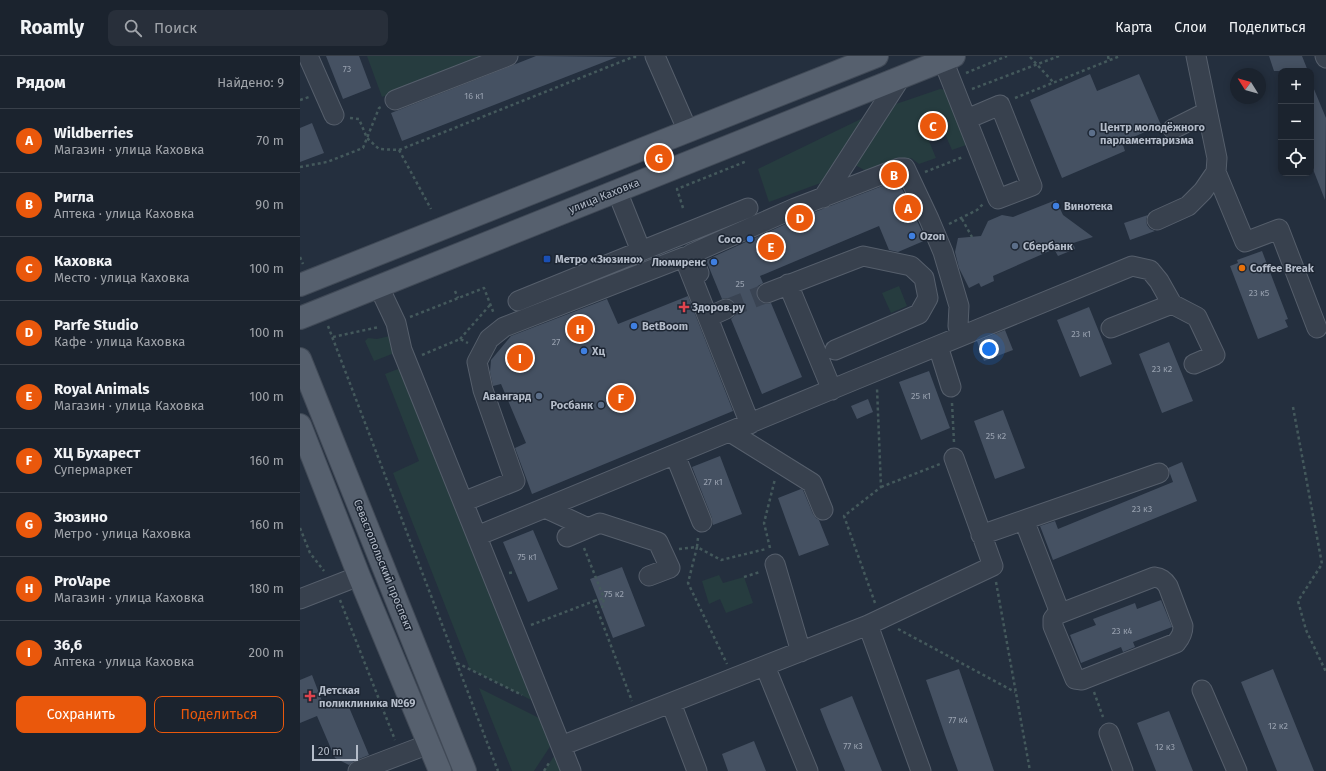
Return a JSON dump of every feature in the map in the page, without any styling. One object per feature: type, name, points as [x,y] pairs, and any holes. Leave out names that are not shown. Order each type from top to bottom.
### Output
[{"type":"main road","points":[[300,285],[877,56]]},
{"type":"main road","name":"улица Каховка","points":[[300,318],[901,77],[949,65]]},
{"type":"main road","name":"Севастопольский проспект","points":[[300,359],[465,771]]},
{"type":"main road","points":[[300,425],[359,576],[440,771]]},
{"type":"lane","points":[[308,56],[334,115]]},
{"type":"lane","points":[[395,100],[508,56]]},
{"type":"lane","points":[[655,56],[687,132]]},
{"type":"lane","points":[[1196,56],[1217,158],[1216,172],[1245,242],[1279,229],[1317,328]]},
{"type":"lane","points":[[949,65],[967,119],[998,199],[1032,186],[1000,105],[967,119]]},
{"type":"lane","points":[[822,198],[901,77]]},
{"type":"lane","points":[[1173,129],[1207,112]]},
{"type":"lane","points":[[755,422],[721,311],[691,254],[795,208],[899,168],[905,168],[943,252],[960,306],[958,326],[961,336]]},
{"type":"lane","points":[[1157,220],[1188,206],[1203,191],[1216,172]]},
{"type":"lane","points":[[617,191],[641,251]]},
{"type":"lane","points":[[518,301],[748,208]]},
{"type":"lane","points":[[767,292],[864,256],[911,266],[924,278],[928,298],[919,314],[835,350]]},
{"type":"lane","points":[[463,502],[520,479],[482,390],[478,362],[489,339],[504,327],[684,257],[755,422]]},
{"type":"lane","points":[[477,536],[1132,266],[1150,270],[1159,281],[1172,304],[1197,317],[1215,355],[1194,364]]},
{"type":"lane","points":[[788,284],[832,390]]},
{"type":"lane","points":[[379,287],[396,323],[401,347],[571,771]]},
{"type":"lane","points":[[1111,328],[1172,304]]},
{"type":"lane","points":[[938,346],[951,387]]},
{"type":"lane","points":[[730,432],[812,483],[823,510]]},
{"type":"lane","points":[[675,455],[702,522]]},
{"type":"lane","points":[[561,746],[874,622],[993,566],[954,458]]},
{"type":"lane","points":[[981,535],[1159,473]]},
{"type":"lane","points":[[545,508],[577,533],[600,523],[658,542],[670,568],[649,576]]},
{"type":"lane","points":[[1024,520],[1060,613]]},
{"type":"lane","points":[[772,556],[801,652]]},
{"type":"lane","points":[[300,599],[359,576]]},
{"type":"lane","points":[[1154,576],[1159,577],[1168,586],[1183,626],[1183,632],[1181,638],[1176,643],[1082,680],[1078,680],[1072,676],[1053,626],[1053,619],[1060,613],[1154,576]]},
{"type":"lane","points":[[874,622],[921,771]]},
{"type":"lane","points":[[764,666],[808,771]]},
{"type":"lane","points":[[1202,690],[1237,771]]},
{"type":"lane","points":[[671,703],[697,771]]},
{"type":"lane","points":[[1109,733],[1123,771]]},
{"type":"lane","points":[[358,771],[429,744]]},
{"type":"path","points":[[358,119],[367,138],[379,149],[399,150],[633,57],[655,56]]},
{"type":"path","points":[[949,65],[1007,56]]},
{"type":"path","points":[[1108,56],[1109,60]]},
{"type":"path","points":[[1000,105],[1120,56]]},
{"type":"path","points":[[1030,57],[1054,83]]},
{"type":"path","points":[[300,167],[327,162],[363,148],[379,108],[395,100]]},
{"type":"path","points":[[399,150],[431,209]]},
{"type":"path","points":[[910,178],[961,158]]},
{"type":"path","points":[[934,230],[962,219],[977,210]]},
{"type":"path","points":[[962,219],[972,237]]},
{"type":"path","points":[[484,288],[493,311]]},
{"type":"path","points":[[455,291],[458,298]]},
{"type":"path","points":[[427,353],[460,339],[490,306]]},
{"type":"path","points":[[333,337],[498,771]]},
{"type":"path","points":[[460,339],[470,344]]},
{"type":"path","points":[[876,371],[881,487]]},
{"type":"path","points":[[951,387],[954,458],[881,487],[844,516],[874,622],[1015,692]]},
{"type":"path","points":[[1293,407],[1322,564],[1298,601],[1306,630],[1326,672]]},
{"type":"path","points":[[675,550],[696,547],[721,560],[772,556],[764,523],[779,463]]},
{"type":"path","points":[[702,522],[688,583],[734,678]]},
{"type":"path","points":[[300,528],[310,553],[334,586],[401,754]]},
{"type":"path","points":[[577,533],[604,598],[602,608]]},
{"type":"path","points":[[993,566],[1030,771]]},
{"type":"path","points":[[515,631],[604,598]]},
{"type":"path","points":[[594,601],[638,716]]},
{"type":"path","points":[[457,663],[545,707]]},
{"type":"path","points":[[1094,692],[1109,733]]},
{"type":"green space","points":[[367,56],[489,56],[382,97]]},
{"type":"green space","points":[[940,89],[947,90],[969,144],[952,150],[938,118],[922,124],[936,158],[919,164],[911,158],[872,174],[855,165],[855,161],[896,104]]},
{"type":"green space","points":[[869,115],[826,181],[769,202],[758,169]]},
{"type":"green space","points":[[899,286],[907,306],[891,313],[882,293]]},
{"type":"green space","points":[[398,334],[402,350],[374,361],[365,341],[368,338],[377,339]]},
{"type":"green space","points":[[403,367],[537,703],[470,669],[393,473],[419,461],[385,374]]},
{"type":"green space","points":[[719,575],[723,583],[744,577],[753,603],[726,613],[720,599],[709,604],[702,581]]},
{"type":"green space","points":[[479,688],[543,720],[553,742],[534,771],[512,771]]},
{"type":"green space","points":[[561,746],[571,771],[544,771]]},
{"type":"building","points":[[326,56],[359,56],[371,88],[343,99]]},
{"type":"building","points":[[536,56],[617,57],[402,141],[391,113]]},
{"type":"building","points":[[1269,56],[1302,56],[1307,68],[1278,68],[1278,71],[1274,71]]},
{"type":"building","name":"Центр молодёжного парламентаризма","points":[[1090,74],[1097,91],[1139,74],[1161,125],[1122,142],[1125,151],[1062,178],[1030,100]]},
{"type":"building","points":[[1314,89],[1326,118],[1325,200],[1314,172]]},
{"type":"building","points":[[312,123],[324,153],[300,162],[300,128]]},
{"type":"building","points":[[898,180],[926,240],[898,252],[889,250],[879,226],[760,276],[763,283],[758,286],[756,291],[757,297],[760,302],[765,304],[771,303],[802,377],[762,394],[731,319],[737,310],[736,305],[732,300],[727,298],[722,299],[706,260],[799,218]]},
{"type":"building","name":"Сбербанк","points":[[1056,200],[1063,215],[1093,237],[1073,243],[1075,249],[1058,256],[1054,249],[993,276],[994,281],[981,287],[979,283],[969,288],[959,268],[955,252],[958,238],[981,236],[988,221],[1002,215],[1013,217]]},
{"type":"building","points":[[1148,215],[1146,219],[1147,225],[1150,229],[1155,231],[1130,240],[1124,223]]},
{"type":"building","points":[[1262,251],[1288,319],[1285,320],[1288,327],[1258,339],[1230,266],[1238,263],[1237,260]]},
{"type":"building","points":[[688,296],[733,411],[532,494],[515,448],[526,443],[501,384],[493,386],[490,372],[491,360],[511,336],[607,299],[618,324]]},
{"type":"building","points":[[1089,307],[1112,364],[1080,377],[1057,320]]},
{"type":"building","points":[[1005,330],[1013,350],[984,361],[977,341]]},
{"type":"building","points":[[1169,342],[1193,401],[1162,413],[1139,354]]},
{"type":"building","points":[[929,371],[950,428],[921,440],[899,382]]},
{"type":"building","points":[[868,399],[873,412],[857,419],[851,406]]},
{"type":"building","points":[[1003,410],[1025,468],[995,479],[974,421]]},
{"type":"building","points":[[720,456],[742,514],[713,525],[712,518],[692,467]]},
{"type":"building","points":[[1182,462],[1197,501],[1053,560],[1040,526],[1055,521],[1058,529],[1173,482],[1168,468]]},
{"type":"building","points":[[801,489],[803,490],[813,514],[819,520],[829,545],[799,556],[778,498]]},
{"type":"building","points":[[533,530],[558,589],[528,602],[503,542]]},
{"type":"building","points":[[622,567],[645,626],[613,638],[590,579]]},
{"type":"building","points":[[1161,600],[1172,627],[1133,642],[1135,647],[1123,652],[1121,647],[1081,663],[1070,635],[1096,625],[1093,619],[1135,603],[1137,609]]},
{"type":"building","points":[[959,669],[994,771],[958,771],[926,680]]},
{"type":"building","points":[[1273,669],[1314,771],[1277,771],[1241,682]]},
{"type":"building","points":[[312,675],[325,709],[346,700],[369,755],[354,761],[349,765],[335,758],[317,716],[300,723],[300,680]]},
{"type":"building","points":[[852,696],[882,771],[845,771],[827,727],[820,709]]},
{"type":"building","points":[[1169,711],[1193,771],[1156,771],[1137,723]]},
{"type":"building","points":[[754,741],[766,771],[728,771],[722,754]]},
{"type":"tunnel","points":[[726,309],[767,293]]},
{"type":"place","name":"Каховка","points":[[933,126]]},
{"type":"place","name":"Центр молодёжного парламентаризма","points":[[1092,133]]},
{"type":"place","name":"Зюзино","points":[[659,158]]},
{"type":"place","name":"Ригла","points":[[894,175]]},
{"type":"place","name":"Винотека","points":[[1056,206]]},
{"type":"place","name":"Wildberries","points":[[908,208]]},
{"type":"place","name":"Parfe Studio","points":[[800,218]]},
{"type":"place","name":"Ozon","points":[[912,236]]},
{"type":"place","name":"Coco","points":[[750,239]]},
{"type":"place","name":"Сбербанк","points":[[1015,246]]},
{"type":"place","name":"Royal Animals","points":[[771,247]]},
{"type":"place","name":"Метро «Зюзино»","points":[[547,259]]},
{"type":"place","name":"Люмиренс","points":[[714,262]]},
{"type":"place","name":"Coffee Break","points":[[1242,268]]},
{"type":"place","name":"Здоров.ру","points":[[684,307]]},
{"type":"place","name":"BetBoom","points":[[634,326]]},
{"type":"place","name":"ProVape","points":[[580,329]]},
{"type":"place","name":"Хц","points":[[584,351]]},
{"type":"place","name":"36,6","points":[[520,358]]},
{"type":"place","name":"Авангард","points":[[539,396]]},
{"type":"place","name":"ХЦ Бухарест","points":[[621,398]]},
{"type":"place","name":"Росбанк","points":[[601,405]]},
{"type":"place","name":"Детская поликлиника №69","points":[[310,696]]}]
